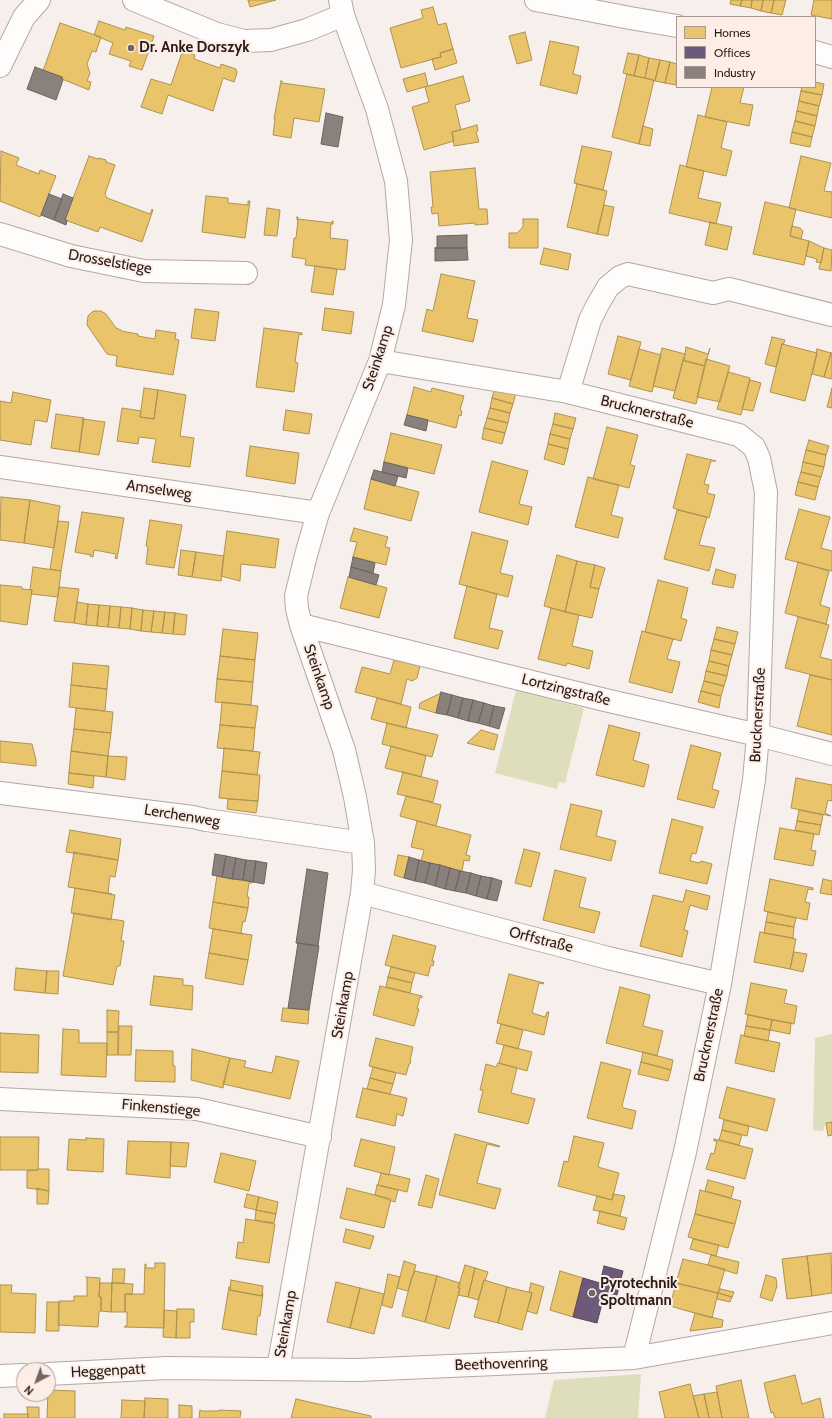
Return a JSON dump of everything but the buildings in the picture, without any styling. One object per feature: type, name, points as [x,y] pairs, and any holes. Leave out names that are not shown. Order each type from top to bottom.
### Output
[{"type":"street","points":[[0,66],[24,17],[39,0]]},
{"type":"street","points":[[134,0],[217,34],[244,41],[271,40],[307,30],[341,7]]},
{"type":"street","points":[[536,0],[676,26]]},
{"type":"street","name":"Steinkamp","points":[[278,1369],[362,893],[363,843],[355,797],[344,750],[300,625],[296,596],[318,513],[380,361],[394,305],[401,240],[396,180],[377,109],[341,7]]},
{"type":"street","points":[[816,52],[832,57]]},
{"type":"street","name":"Drosselstiege","points":[[0,234],[71,256],[144,271],[246,273]]},
{"type":"street","points":[[568,392],[590,320],[598,304],[608,287],[628,274],[713,293],[729,289],[832,315]]},
{"type":"street","name":"Brucknerstraße","points":[[380,361],[568,392],[739,435],[754,447],[759,458],[766,492],[758,735],[754,780],[720,984],[684,1152],[634,1358]]},
{"type":"street","name":"Amselweg","points":[[0,467],[318,513]]},
{"type":"street","name":"Lortzingstraße","points":[[300,625],[832,754]]},
{"type":"street","name":"Lerchenweg","points":[[0,792],[193,817],[363,843]]},
{"type":"street","name":"Orffstraße","points":[[362,893],[601,956],[720,984]]},
{"type":"street","name":"Finkenstiege","points":[[0,1099],[196,1109],[320,1137]]},
{"type":"street","name":"Beethovenring","points":[[167,1368],[358,1370],[634,1358],[832,1323]]},
{"type":"street","name":"Heggenpatt","points":[[56,1374],[167,1368]]},
{"type":"street","points":[[0,1376],[16,1375]]},
{"type":"green space","points":[[516,690],[584,708],[565,783],[559,782],[557,789],[495,773]]},
{"type":"green space","points":[[832,1034],[832,1122],[826,1123],[823,1131],[813,1130],[815,1038]]},
{"type":"green space","points":[[641,1374],[638,1418],[545,1418],[554,1380]]},
{"type":"place","name":"Dr. Anke Dorszyk","points":[[131,48]]},
{"type":"place","name":"Pyrotechnik Spoltmann","points":[[592,1293]]}]
